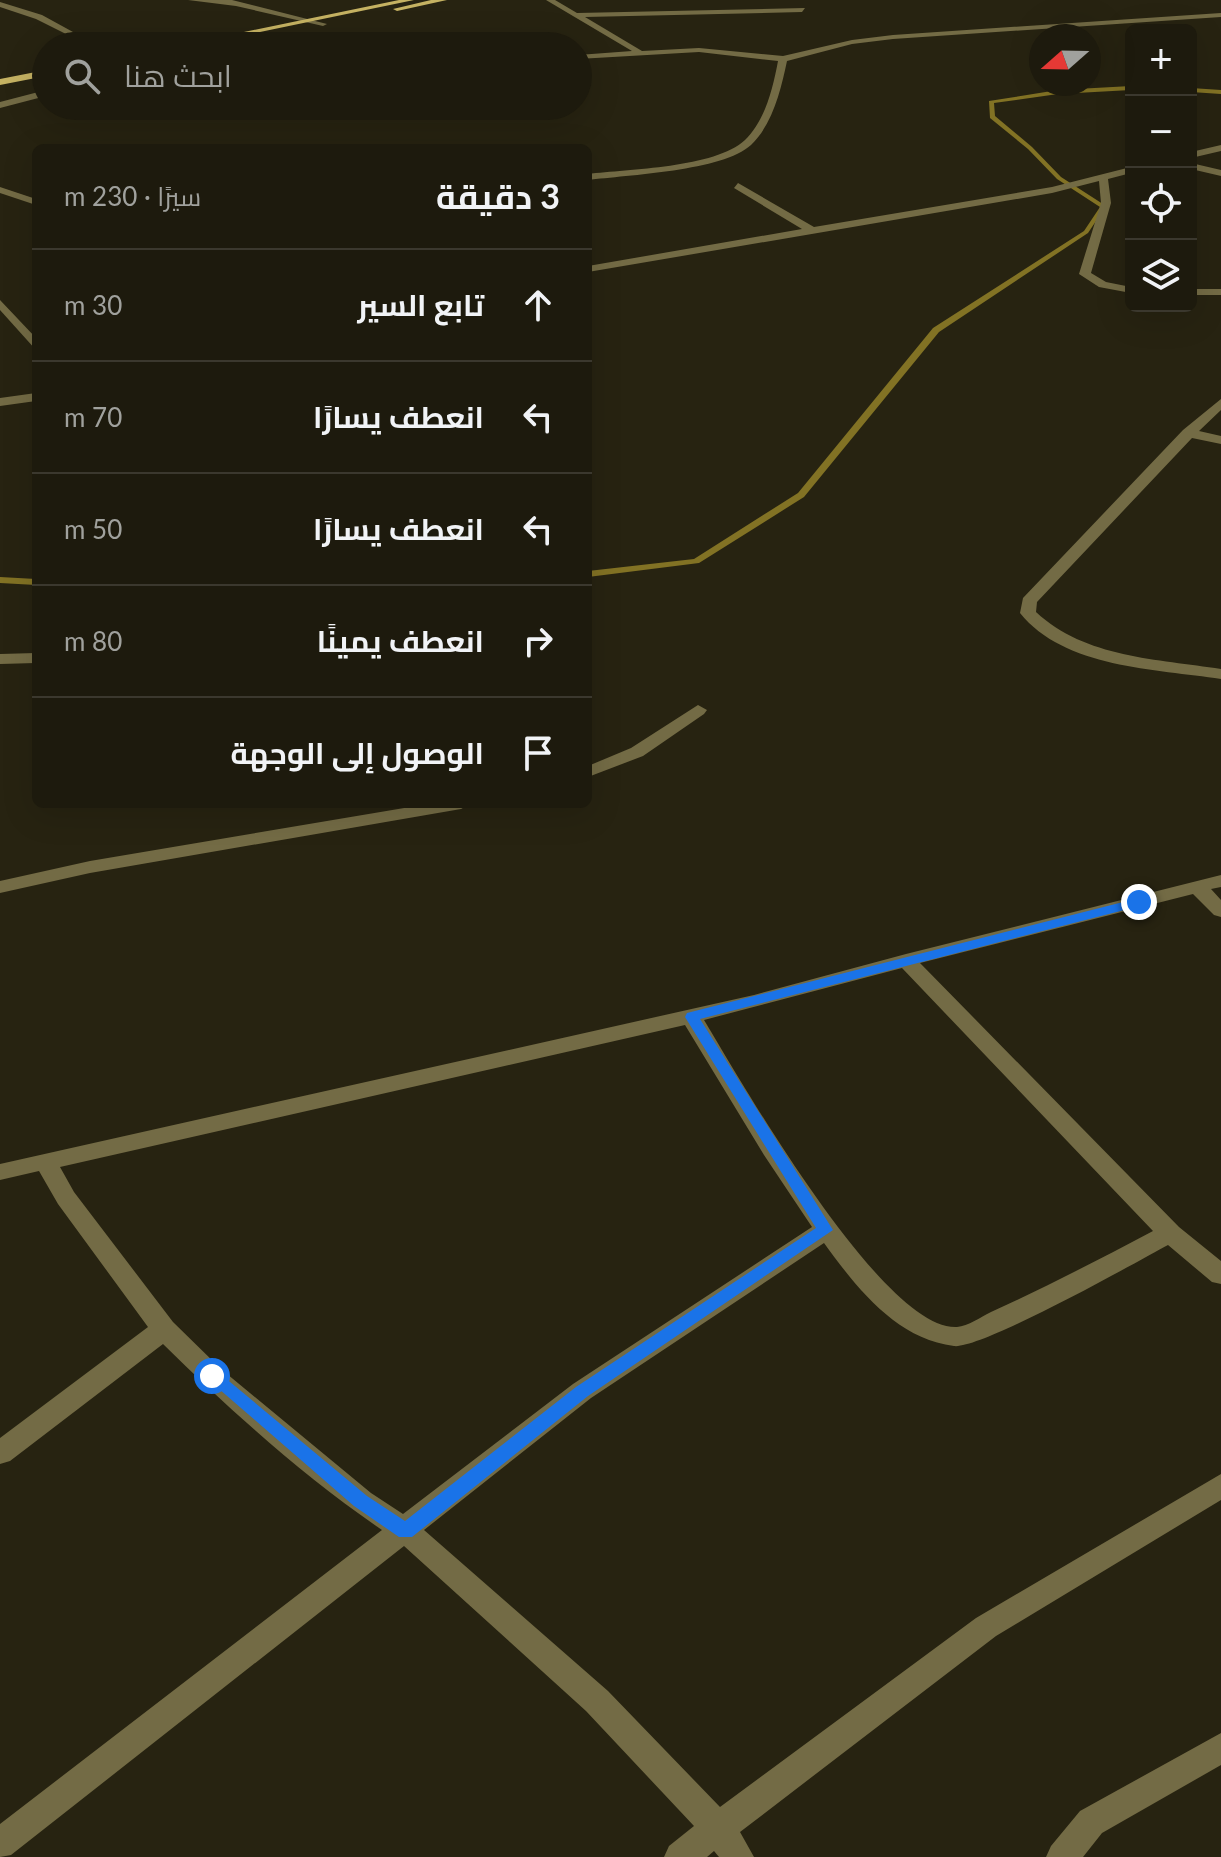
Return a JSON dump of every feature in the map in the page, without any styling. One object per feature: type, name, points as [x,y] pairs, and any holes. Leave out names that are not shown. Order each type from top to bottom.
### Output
[{"type":"main road","points":[[248,32],[410,0]]},
{"type":"main road","points":[[284,32],[443,0]]},
{"type":"main road","points":[[2,87],[32,77]]},
{"type":"main road","points":[[2,87],[32,83]]},
{"type":"street","points":[[192,0],[245,6]]},
{"type":"street","points":[[223,0],[323,24]]},
{"type":"street","points":[[550,0],[639,52]]},
{"type":"street","points":[[1,2],[69,32]]},
{"type":"street","points":[[578,15],[802,10]]},
{"type":"street","points":[[592,56],[712,50],[783,59],[852,42],[893,37],[1221,15]]},
{"type":"street","points":[[592,176],[738,151],[757,129],[779,85],[783,59]]},
{"type":"street","points":[[2,87],[32,90]]},
{"type":"street","points":[[0,105],[32,96]]},
{"type":"street","points":[[1197,154],[1221,148]]},
{"type":"street","points":[[1197,167],[1221,173]]},
{"type":"street","points":[[592,268],[1052,190],[1125,172]]},
{"type":"street","points":[[1103,178],[1107,189],[1105,215],[1085,274],[1103,285],[1125,289]]},
{"type":"street","points":[[738,186],[811,230]]},
{"type":"street","points":[[0,190],[32,201]]},
{"type":"street","points":[[1197,292],[1221,292]]},
{"type":"street","points":[[0,303],[32,341]]},
{"type":"street","points":[[0,402],[32,398]]},
{"type":"street","points":[[1221,403],[1188,433],[1096,536],[1029,601],[1028,613],[1040,628],[1077,645],[1124,657],[1221,674]]},
{"type":"street","points":[[1188,433],[1221,440]]},
{"type":"street","points":[[0,659],[32,658]]},
{"type":"street","points":[[592,770],[637,752],[698,710]]},
{"type":"street","points":[[338,808],[346,821]]},
{"type":"street","points":[[0,887],[346,821],[434,808]]},
{"type":"street","points":[[0,1172],[691,1017],[1221,881]]},
{"type":"street","points":[[1197,887],[1221,911]]},
{"type":"street","points":[[906,960],[1170,1233],[1221,1275]]},
{"type":"street","points":[[691,1017],[825,1230],[853,1266],[898,1310],[942,1337],[959,1337],[1012,1313],[1170,1233]]},
{"type":"street","points":[[44,1160],[66,1198],[164,1329],[212,1376],[349,1491],[406,1531],[597,1701],[717,1827],[738,1857]]},
{"type":"street","points":[[0,1844],[582,1391],[825,1230]]},
{"type":"street","points":[[0,1453],[164,1329]]},
{"type":"street","points":[[680,1857],[986,1627],[1221,1486]]},
{"type":"street","points":[[1062,1857],[1091,1822],[1221,1748]]},
{"type":"waterway","points":[[592,574],[696,561],[801,495],[936,330],[1086,232],[1103,206],[1059,178],[1030,148],[992,117],[991,102],[1058,92],[1125,88]]},
{"type":"waterway","points":[[1197,90],[1221,92]]},
{"type":"waterway","points":[[0,580],[32,582]]},
{"type":"route","points":[[212,1376],[361,1501],[406,1531],[582,1391],[825,1230],[691,1017],[1139,902]]}]
